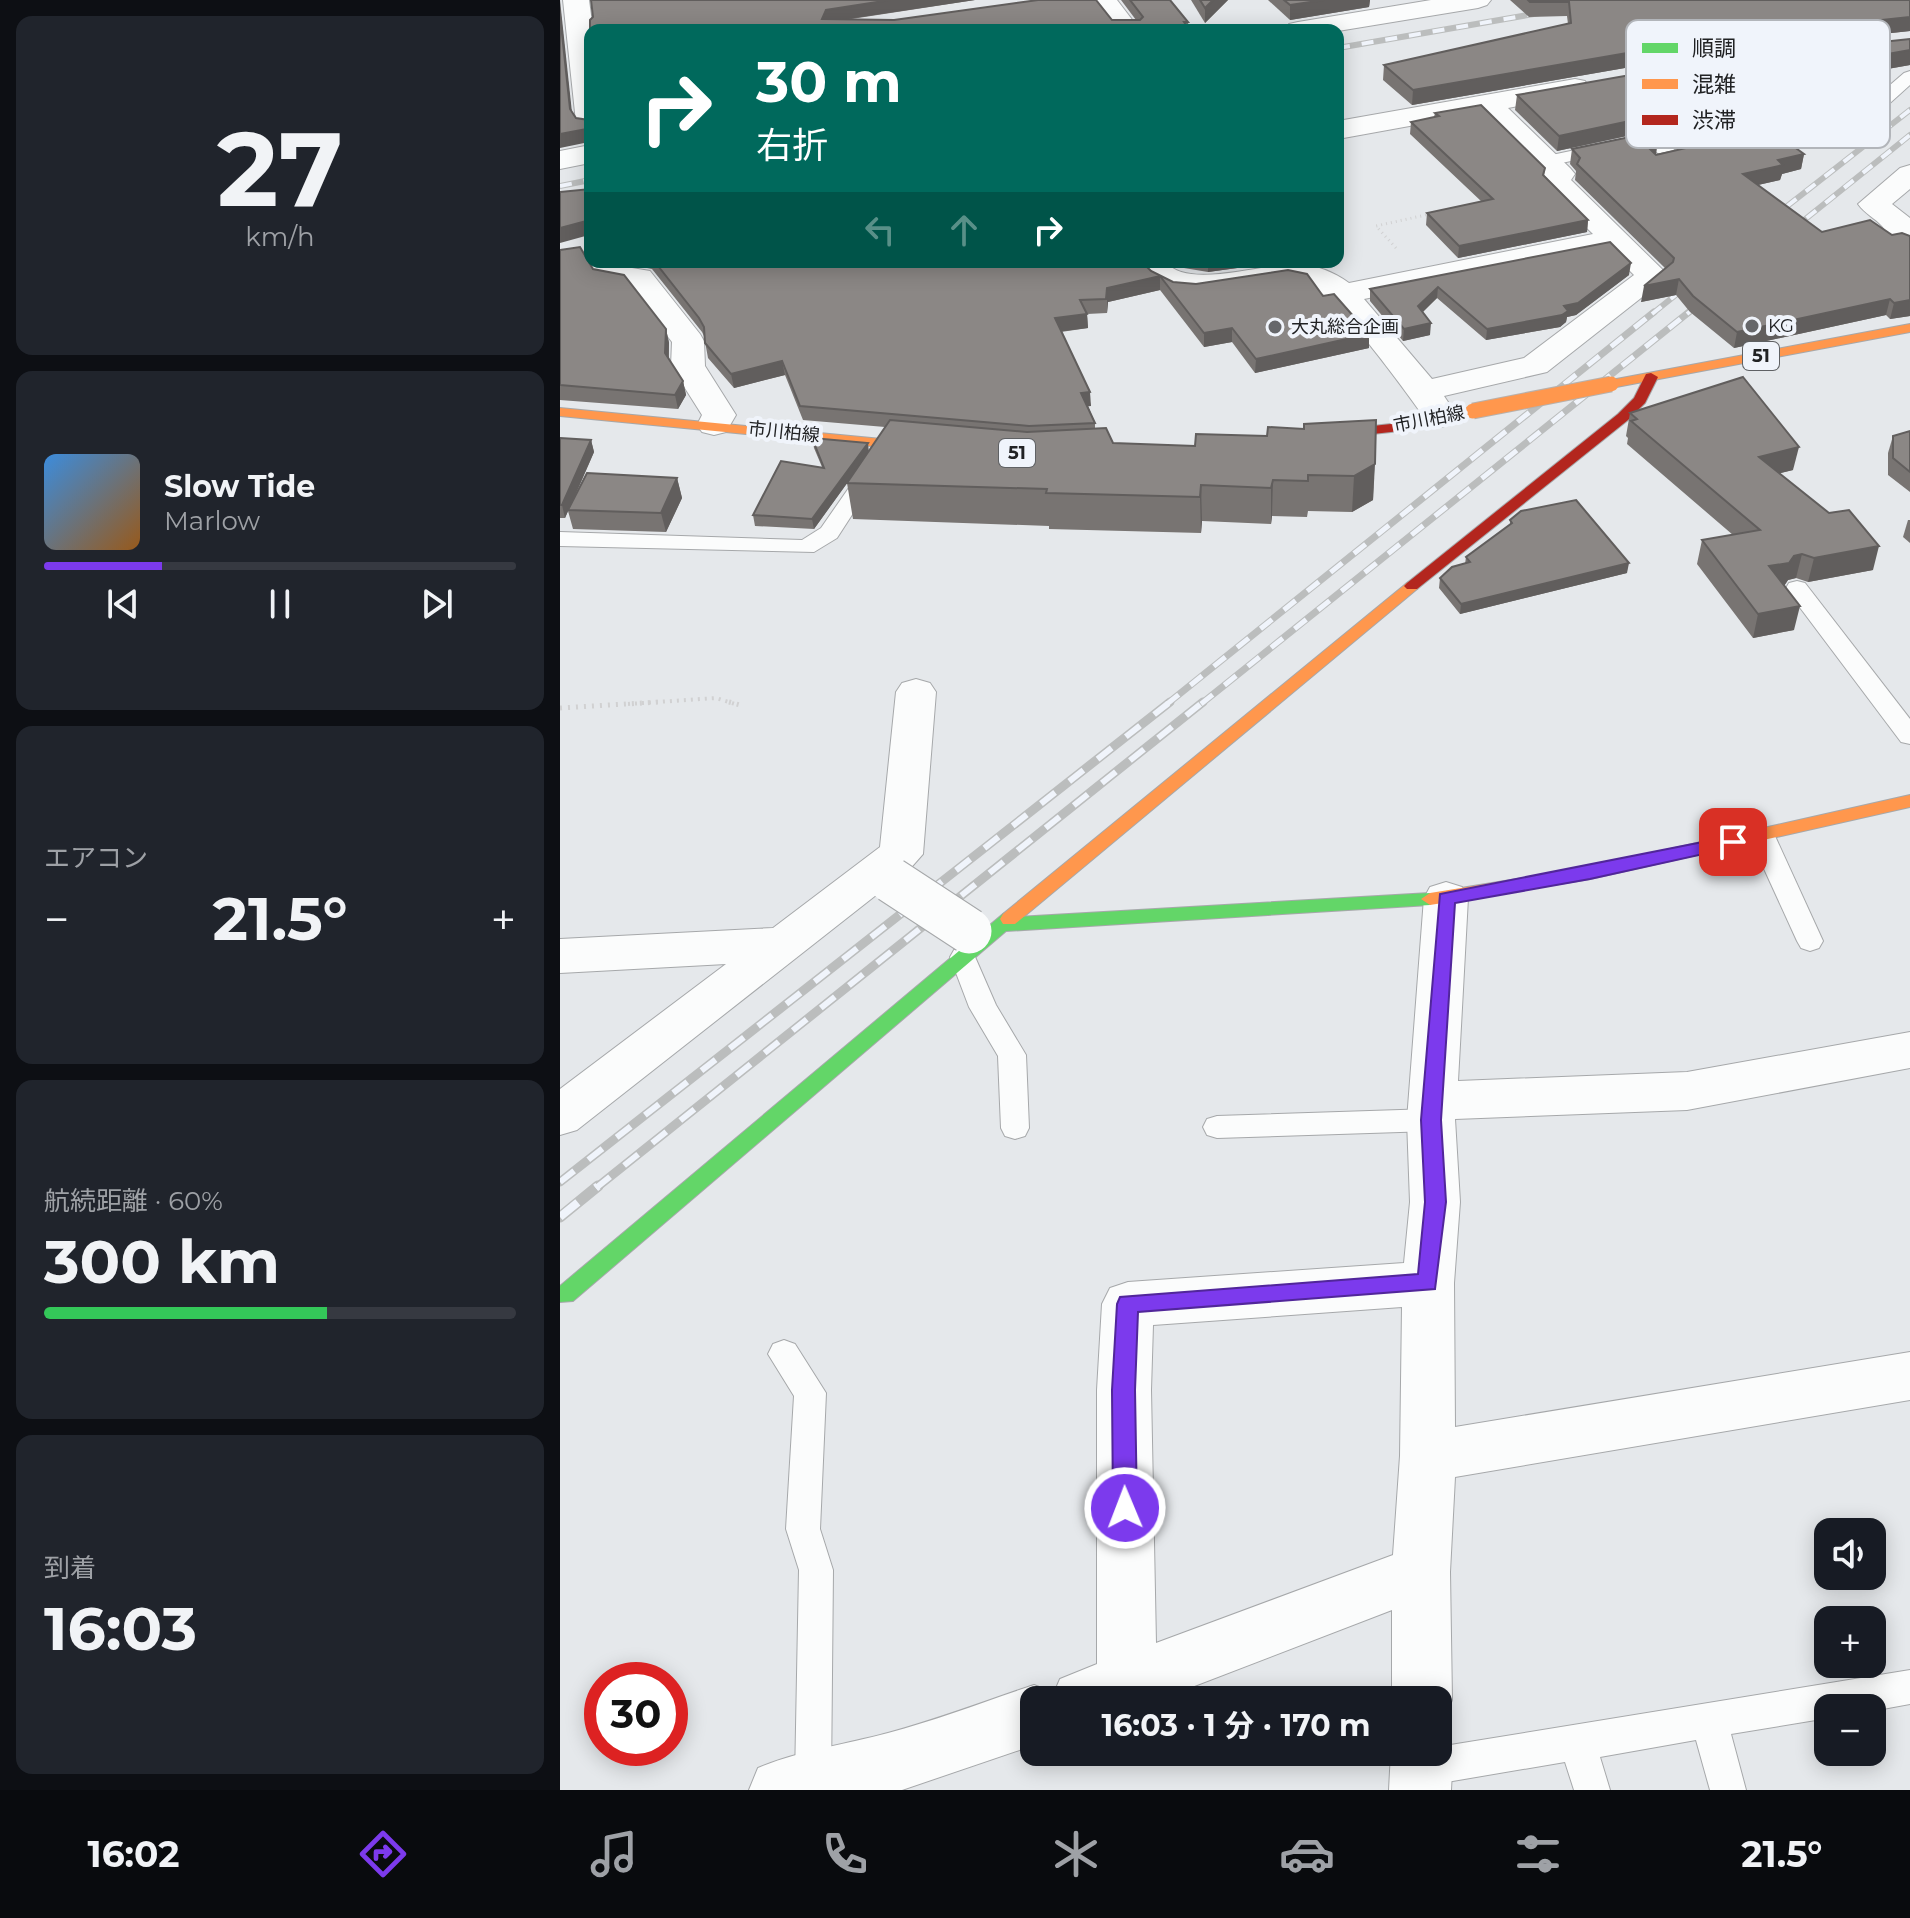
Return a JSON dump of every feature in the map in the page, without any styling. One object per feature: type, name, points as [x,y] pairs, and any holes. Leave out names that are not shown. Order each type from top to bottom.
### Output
[{"type":"street","points":[[576,0],[578,67],[584,94]]},
{"type":"street","points":[[1104,0],[1122,24]]},
{"type":"street","points":[[1334,24],[1478,0]]},
{"type":"street","points":[[1344,129],[1606,81]]},
{"type":"street","points":[[1155,268],[1162,277],[1187,284],[1296,274],[1325,279],[1343,294],[1432,404],[1535,365],[1653,276],[1486,102]]},
{"type":"street","points":[[560,160],[584,155]]},
{"type":"street","points":[[1910,174],[1873,204],[1901,226],[1900,233],[1910,241]]},
{"type":"street","points":[[1343,294],[1616,239]]},
{"type":"street","points":[[604,268],[610,274],[639,278],[688,341],[688,366],[719,415],[714,425]]},
{"type":"street","name":"市川柏線","points":[[1296,438],[1400,427],[1432,404],[1473,411],[1910,328]]},
{"type":"street","points":[[565,1295],[979,938],[1623,417],[1640,400],[1651,377]]},
{"type":"street","name":"市川柏線","points":[[560,412],[948,449]]},
{"type":"street","points":[[560,1116],[784,944],[884,876],[901,854],[916,692]]},
{"type":"street","points":[[884,876],[979,938],[1446,898],[1590,873],[1910,801]]},
{"type":"street","points":[[1422,1686],[1421,1572],[1428,1456],[1428,1283],[1435,1202],[1433,1111],[1446,898]]},
{"type":"street","points":[[560,956],[784,944]]},
{"type":"street","points":[[1433,1111],[1687,1091],[1910,1050]]},
{"type":"street","points":[[1104,1686],[1128,1304],[1428,1283]]},
{"type":"street","points":[[1428,1456],[1910,1376]]},
{"type":"street","points":[[1120,1686],[1421,1572]]},
{"type":"street","points":[[796,1785],[888,1764],[1020,1720]]},
{"type":"lane","points":[[1890,94],[1910,76]]},
{"type":"lane","points":[[1555,173],[1626,148]]},
{"type":"lane","points":[[1662,148],[1675,159]]},
{"type":"lane","points":[[560,539],[806,547],[829,533],[889,444]]},
{"type":"lane","points":[[1797,588],[1910,736]]},
{"type":"lane","points":[[1762,836],[1810,941]]},
{"type":"lane","points":[[979,938],[983,1007],[1012,1055],[1015,1128]]},
{"type":"lane","points":[[1217,1127],[1433,1111]]},
{"type":"lane","points":[[784,1354],[810,1393],[803,1529],[816,1570],[796,1785]]},
{"type":"lane","points":[[1422,1770],[1910,1687]]},
{"type":"lane","points":[[1709,1720],[1728,1790]]},
{"type":"lane","points":[[1577,1742],[1592,1790]]},
{"type":"path","points":[[1382,252],[1397,249],[1376,226],[1434,213]]},
{"type":"path","points":[[560,708],[716,698],[740,705]]},
{"type":"building","points":[[591,0],[890,0],[826,10],[822,19],[894,20],[1038,0],[1096,0],[1112,20],[1140,20],[1143,17],[1130,0],[1170,0],[1188,22],[590,24],[593,17]]},
{"type":"building","points":[[1200,0],[1213,0],[1205,8]]},
{"type":"building","points":[[1284,0],[1324,0],[1290,5]]},
{"type":"building","points":[[1528,0],[1910,0],[1910,17],[1882,20],[1626,20],[1626,53],[1413,90],[1384,65],[1571,23],[1569,2]]},
{"type":"building","points":[[560,15],[570,109],[576,118],[584,119],[584,129],[560,134]]},
{"type":"building","points":[[1910,39],[1910,50],[1890,54],[1890,41]]},
{"type":"building","points":[[1626,76],[1626,122],[1559,136],[1517,95]]},
{"type":"building","points":[[1481,105],[1545,168],[1543,175],[1588,220],[1459,246],[1427,213],[1493,199],[1411,122],[1439,116],[1435,113]]},
{"type":"building","points":[[1626,138],[1626,148],[1649,148],[1656,155],[1686,148],[1796,148],[1804,154],[1778,160],[1783,165],[1743,174],[1822,232],[1870,220],[1892,235],[1902,233],[1910,236],[1910,300],[1894,303],[1890,299],[1737,332],[1693,296],[1679,279],[1644,286],[1674,258],[1577,164],[1580,158],[1572,149]]},
{"type":"building","points":[[584,190],[584,222],[560,228],[560,192]]},
{"type":"building","points":[[1610,242],[1631,263],[1578,303],[1564,306],[1568,311],[1562,315],[1487,329],[1438,287],[1418,306],[1431,323],[1404,329],[1370,289]]},
{"type":"building","points":[[580,247],[584,254],[584,268],[624,275],[666,329],[665,353],[683,381],[675,395],[560,385],[560,250]]},
{"type":"building","points":[[660,268],[1148,268],[1173,282],[1196,284],[1288,270],[1307,274],[1323,296],[1334,294],[1369,334],[1256,359],[1232,328],[1204,333],[1160,276],[1107,288],[1106,299],[1080,300],[1087,314],[1055,318],[1090,392],[1081,393],[1095,423],[1029,426],[800,406],[782,361],[731,374],[705,343],[704,327]]},
{"type":"building","points":[[1743,377],[1799,447],[1759,457],[1829,513],[1849,510],[1879,546],[1814,558],[1802,554],[1794,556],[1789,563],[1769,566],[1800,606],[1758,614],[1702,540],[1760,530],[1631,421],[1637,419],[1630,413]]},
{"type":"building","points":[[890,420],[1027,432],[1106,428],[1113,443],[1195,446],[1196,434],[1267,436],[1268,427],[1304,429],[1304,424],[1376,420],[1375,464],[1354,476],[1308,475],[1308,481],[1273,480],[1271,488],[1201,485],[1200,497],[847,483]]},
{"type":"building","points":[[1910,431],[1910,472],[1893,458],[1893,436]]},
{"type":"building","points":[[560,438],[591,440],[562,505],[560,505]]},
{"type":"building","points":[[812,438],[868,443],[812,519],[753,515],[781,461],[824,468]]},
{"type":"building","points":[[587,473],[677,478],[661,513],[568,510]]},
{"type":"building","points":[[1576,500],[1629,563],[1461,604],[1440,578],[1452,567],[1470,562],[1466,557],[1512,523],[1510,520],[1521,511]]},
{"type":"railway","points":[[1344,47],[1551,11]]},
{"type":"railway","points":[[1890,126],[1910,110]]},
{"type":"railway","points":[[1788,233],[1910,135]]},
{"type":"railway","points":[[1768,221],[1861,148]]},
{"type":"railway","points":[[560,186],[584,181]]},
{"type":"railway","points":[[1652,314],[1693,281]]},
{"type":"railway","points":[[1687,314],[1707,298]]},
{"type":"railway","points":[[1167,704],[1654,312]]},
{"type":"railway","points":[[1201,704],[1689,312]]},
{"type":"railway","points":[[560,1182],[1170,702]]},
{"type":"railway","points":[[596,1188],[1203,702]]},
{"type":"railway","points":[[560,1217],[598,1186]]},
{"type":"traffic: fast","points":[[1003,925],[1430,899]]},
{"type":"traffic: fast","points":[[565,1295],[1009,919]]},
{"type":"traffic: slow","points":[[1611,384],[1910,328]]},
{"type":"traffic: slow","points":[[1473,411],[1611,384]]},
{"type":"traffic: slow","points":[[560,412],[934,448]]},
{"type":"traffic: slow","points":[[1009,919],[1412,586]]},
{"type":"traffic: slow","points":[[1430,899],[1590,873],[1910,801]]},
{"type":"traffic: jam","points":[[1412,586],[1623,417],[1640,400],[1651,377]]},
{"type":"traffic: jam","points":[[1318,436],[1400,427],[1473,411]]},
{"type":"place","name":"KG","points":[[1752,326]]},
{"type":"place","name":"大丸総合企画","points":[[1275,327]]},
{"type":"route","points":[[1125,1508],[1124,1390],[1128,1304],[1428,1283],[1435,1202],[1431,1120],[1435,1101],[1446,898],[1590,873],[1733,842]]}]
